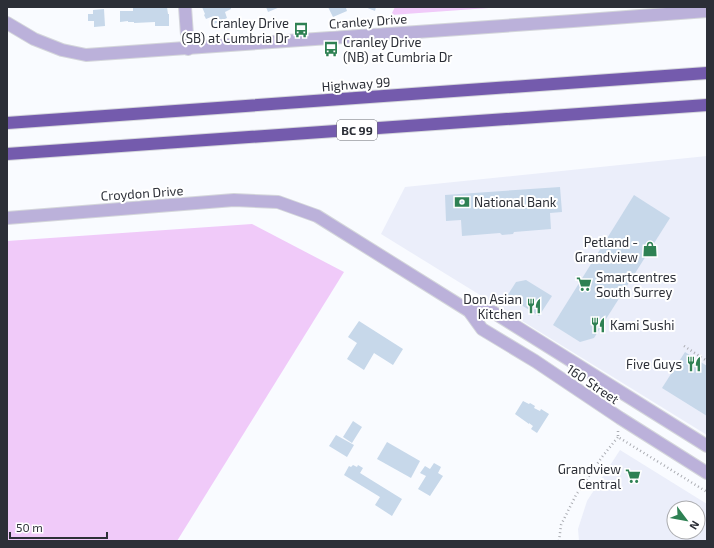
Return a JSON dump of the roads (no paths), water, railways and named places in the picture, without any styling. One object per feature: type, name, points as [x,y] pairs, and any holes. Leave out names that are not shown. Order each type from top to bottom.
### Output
[{"type":"highway","name":"Highway 99","points":[[7,123],[707,73]]},
{"type":"highway","name":"BC 99","points":[[7,154],[707,104]]},
{"type":"street","points":[[185,7],[188,49]]},
{"type":"street","name":"Cranley Drive","points":[[7,23],[34,39],[62,50],[86,55],[188,49],[707,11]]},
{"type":"street","name":"Croydon Drive","points":[[7,218],[234,200],[278,202]]},
{"type":"street","name":"160 Street","points":[[278,202],[317,216],[469,312],[482,329],[535,361],[620,418],[707,473]]},
{"type":"street","name":"160 Street","points":[[469,312],[493,312],[707,446]]},
{"type":"place","name":"Cranley Drive (SB) at Cumbria Dr","points":[[301,30]]},
{"type":"place","name":"Cranley Drive (NB) at Cumbria Dr","points":[[331,49]]},
{"type":"place","name":"National Bank","points":[[462,202]]},
{"type":"place","name":"Petland - Grandview","points":[[650,249]]},
{"type":"place","name":"Smartcentres South Surrey","points":[[584,284]]},
{"type":"place","name":"Don Asian Kitchen","points":[[534,306]]},
{"type":"place","name":"Kami Sushi","points":[[598,325]]},
{"type":"place","name":"Five Guys","points":[[694,364]]},
{"type":"place","name":"Grandview Central","points":[[633,476]]}]
